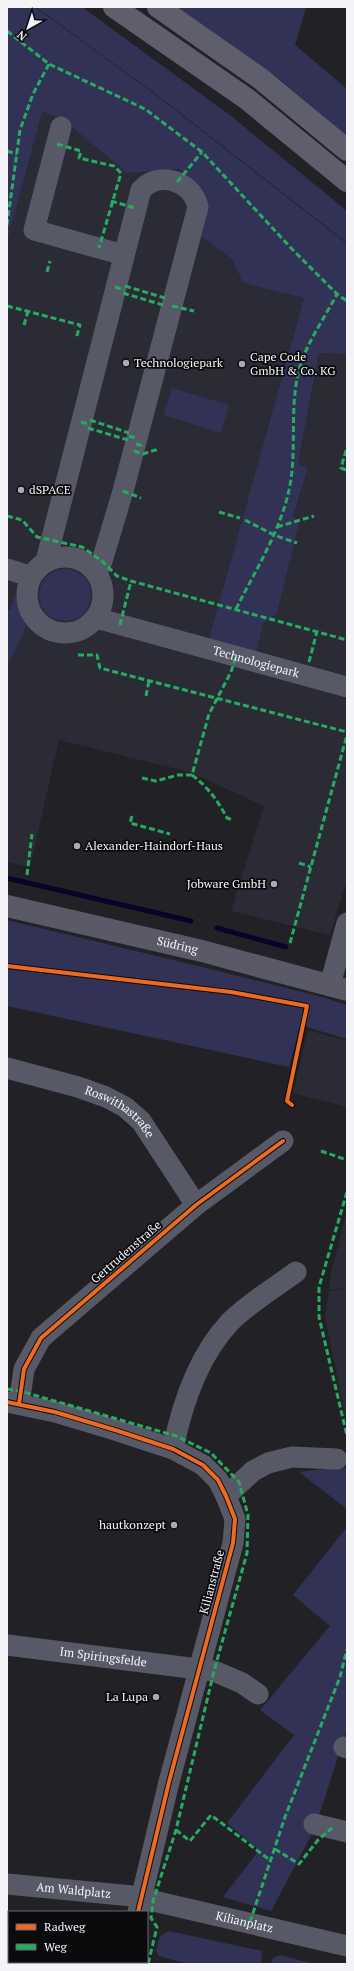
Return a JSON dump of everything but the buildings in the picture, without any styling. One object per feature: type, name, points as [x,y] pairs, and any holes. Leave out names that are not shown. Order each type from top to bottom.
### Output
[{"type":"highway","points":[[114,7],[247,99],[347,181]]},
{"type":"highway","points":[[158,7],[260,79],[347,150]]},
{"type":"main road","name":"Südring","points":[[7,906],[187,948],[338,988]]},
{"type":"street","points":[[61,126],[34,230],[124,255]]},
{"type":"street","points":[[46,561],[141,190],[152,181],[168,179],[177,182],[193,193],[198,207],[123,491],[97,573]]},
{"type":"street","points":[[69,556],[87,564],[97,573],[103,589],[102,606],[96,618],[84,628],[69,634],[50,631],[44,628],[34,618],[26,598],[26,591],[30,576],[46,561],[69,556]]},
{"type":"street","points":[[7,569],[30,576]]},
{"type":"street","name":"Technologiepark","points":[[96,618],[347,686]]},
{"type":"street","points":[[338,988],[347,923]]},
{"type":"street","name":"Roswithastraße","points":[[7,1068],[78,1087],[106,1097],[125,1107],[141,1121],[196,1205]]},
{"type":"street","name":"Gertrudenstraße","points":[[13,1403],[24,1369],[41,1338],[196,1205],[284,1141]]},
{"type":"street","points":[[173,1449],[192,1383],[210,1348],[231,1322],[296,1272]]},
{"type":"street","name":"Kilianstraße","points":[[13,1403],[55,1412],[173,1449],[203,1465],[218,1480],[235,1519],[233,1543],[199,1669],[140,1905]]},
{"type":"street","points":[[226,1496],[253,1471],[268,1463],[292,1457],[337,1459]]},
{"type":"street","name":"Im Spiringsfelde","points":[[7,1645],[214,1671],[242,1684],[258,1694]]},
{"type":"street","points":[[314,1824],[347,1832]]},
{"type":"street","name":"Am Waldplatz","points":[[7,1884],[140,1905]]},
{"type":"street","name":"Kilianplatz","points":[[140,1905],[347,1946]]},
{"type":"shaded area","points":[[7,7],[35,7],[156,95],[347,244],[347,354],[319,353],[298,464],[308,468],[293,517],[300,520],[277,613],[263,624],[256,654],[208,642],[304,298],[243,283],[232,259],[198,234],[204,206],[198,184],[178,169],[127,173],[61,118],[42,112],[7,242]]},
{"type":"shaded area","points":[[36,7],[82,7],[231,116],[347,211],[347,243],[157,95]]},
{"type":"shaded area","points":[[177,7],[306,7],[295,45],[347,89],[347,136],[278,78]]},
{"type":"shaded area","name":"Technologiepark","points":[[41,112],[61,118],[127,173],[178,169],[198,184],[205,206],[198,234],[232,259],[243,283],[304,298],[208,642],[263,624],[277,613],[300,520],[293,518],[308,468],[298,464],[319,352],[347,354],[347,879],[330,935],[231,911],[264,806],[190,772],[59,740],[30,867],[7,862],[7,668],[10,656],[19,643],[20,613],[7,608],[7,242]],"holes":[[[65,569],[80,616],[65,621],[57,620],[44,610],[39,595],[40,587],[50,574]]]},
{"type":"shaded area","points":[[172,388],[229,405],[221,433],[164,415]]},
{"type":"shaded area","points":[[65,569],[79,573],[87,581],[91,595],[87,609],[79,617],[65,621],[51,617],[43,609],[39,595],[43,581],[51,573]]},
{"type":"shaded area","points":[[16,593],[18,608],[25,619],[25,624],[22,636],[7,667],[7,609],[10,610]]},
{"type":"shaded area","points":[[7,920],[318,996],[347,1005],[347,1039],[300,1025],[289,1067],[7,1006]]},
{"type":"shaded area","points":[[308,1030],[347,1041],[347,1107],[293,1093]]},
{"type":"shaded area","points":[[347,1211],[347,1288],[329,1290],[330,1277]]},
{"type":"shaded area","points":[[347,1289],[347,1425],[325,1316],[329,1291]]},
{"type":"shaded area","points":[[341,1467],[347,1468],[347,1509],[299,1472]]},
{"type":"shaded area","points":[[347,1527],[347,1729],[315,1828],[271,1911],[223,1897],[259,1850],[227,1823],[294,1735],[260,1710],[330,1626],[293,1595]]},
{"type":"shaded area","points":[[169,1931],[262,1951],[261,1964],[189,1964],[159,1956],[156,1951],[160,1936]]},
{"type":"shaded area","points":[[279,1955],[315,1964],[271,1964],[273,1958]]},
{"type":"waterway","points":[[7,878],[191,921]]},
{"type":"waterway","points":[[217,928],[286,947]]},
{"type":"marked path","points":[[7,31],[49,64],[145,109],[202,152],[291,248],[337,294],[347,301]]},
{"type":"marked path","points":[[7,225],[20,130],[33,94],[49,64]]},
{"type":"marked path","points":[[57,144],[81,151],[79,158],[114,166],[121,173],[99,248]]},
{"type":"marked path","points":[[7,151],[17,154]]},
{"type":"marked path","points":[[177,182],[202,152]]},
{"type":"marked path","points":[[111,201],[135,208]]},
{"type":"marked path","points":[[47,272],[50,261]]},
{"type":"marked path","points":[[125,286],[165,298]]},
{"type":"marked path","points":[[115,287],[124,290]]},
{"type":"marked path","points":[[123,293],[163,305]]},
{"type":"marked path","points":[[236,609],[266,551],[280,521],[285,506],[293,463],[294,407],[297,379],[303,357],[308,346],[337,294]]},
{"type":"marked path","points":[[7,306],[80,325],[76,339]]},
{"type":"marked path","points":[[172,306],[194,311]]},
{"type":"marked path","points":[[24,325],[28,311]]},
{"type":"marked path","points":[[90,420],[129,433]]},
{"type":"marked path","points":[[81,422],[89,424]]},
{"type":"marked path","points":[[88,428],[128,440]]},
{"type":"marked path","points":[[129,436],[137,438]]},
{"type":"marked path","points":[[136,444],[144,446]]},
{"type":"marked path","points":[[346,470],[341,468],[347,447]]},
{"type":"marked path","points":[[134,451],[143,454],[155,450],[158,451]]},
{"type":"marked path","points":[[123,491],[141,498]]},
{"type":"marked path","points":[[219,512],[240,518]]},
{"type":"marked path","points":[[7,516],[22,520],[37,537],[82,547],[102,561],[117,576],[347,640]]},
{"type":"marked path","points":[[277,527],[314,516]]},
{"type":"marked path","points":[[245,520],[274,535],[297,543]]},
{"type":"marked path","points":[[120,625],[131,581]]},
{"type":"marked path","points":[[309,662],[317,631]]},
{"type":"marked path","points":[[78,655],[97,655],[100,668],[347,732]]},
{"type":"marked path","points":[[142,778],[156,781],[178,775],[192,775],[209,714],[231,672],[236,656]]},
{"type":"marked path","points":[[146,696],[149,681]]},
{"type":"marked path","points":[[290,943],[347,735]]},
{"type":"marked path","points":[[192,775],[203,784],[212,795],[227,818],[233,820]]},
{"type":"marked path","points":[[132,816],[130,823],[170,834]]},
{"type":"marked path","points":[[27,875],[32,834]]},
{"type":"marked path","points":[[299,863],[311,867]]},
{"type":"marked path","points":[[321,1151],[347,1160]]},
{"type":"marked path","points":[[347,1192],[319,1287],[319,1317],[347,1436]]},
{"type":"marked path","points":[[7,1389],[20,1391],[176,1436],[211,1453],[239,1482],[248,1515],[247,1553],[214,1671],[176,1830],[153,1901],[151,1918],[157,1927],[148,1964]]},
{"type":"marked path","points":[[250,1922],[285,1817],[340,1677],[347,1649]]},
{"type":"marked path","points":[[176,1830],[190,1841],[211,1815],[271,1861]]},
{"type":"marked path","points":[[275,1849],[299,1864],[318,1840],[332,1828]]},
{"type":"cycle path","points":[[7,966],[231,992],[307,1006],[287,1101],[292,1105]]},
{"type":"cycle path","points":[[19,1404],[24,1369],[41,1338],[196,1205],[283,1141]]},
{"type":"cycle path","points":[[7,1402],[55,1412],[173,1449],[203,1465],[218,1480],[235,1519],[233,1543],[169,1782],[138,1911]]},
{"type":"place","name":"Technologiepark","points":[[126,363]]},
{"type":"place","name":"Cape Code GmbH & Co. KG","points":[[242,364]]},
{"type":"place","name":"dSPACE","points":[[21,490]]},
{"type":"place","name":"Alexander-Haindorf-Haus","points":[[77,846]]},
{"type":"place","name":"Jobware GmbH","points":[[274,884]]},
{"type":"place","name":"hautkonzept","points":[[174,1525]]},
{"type":"place","name":"La Lupa","points":[[156,1697]]}]
